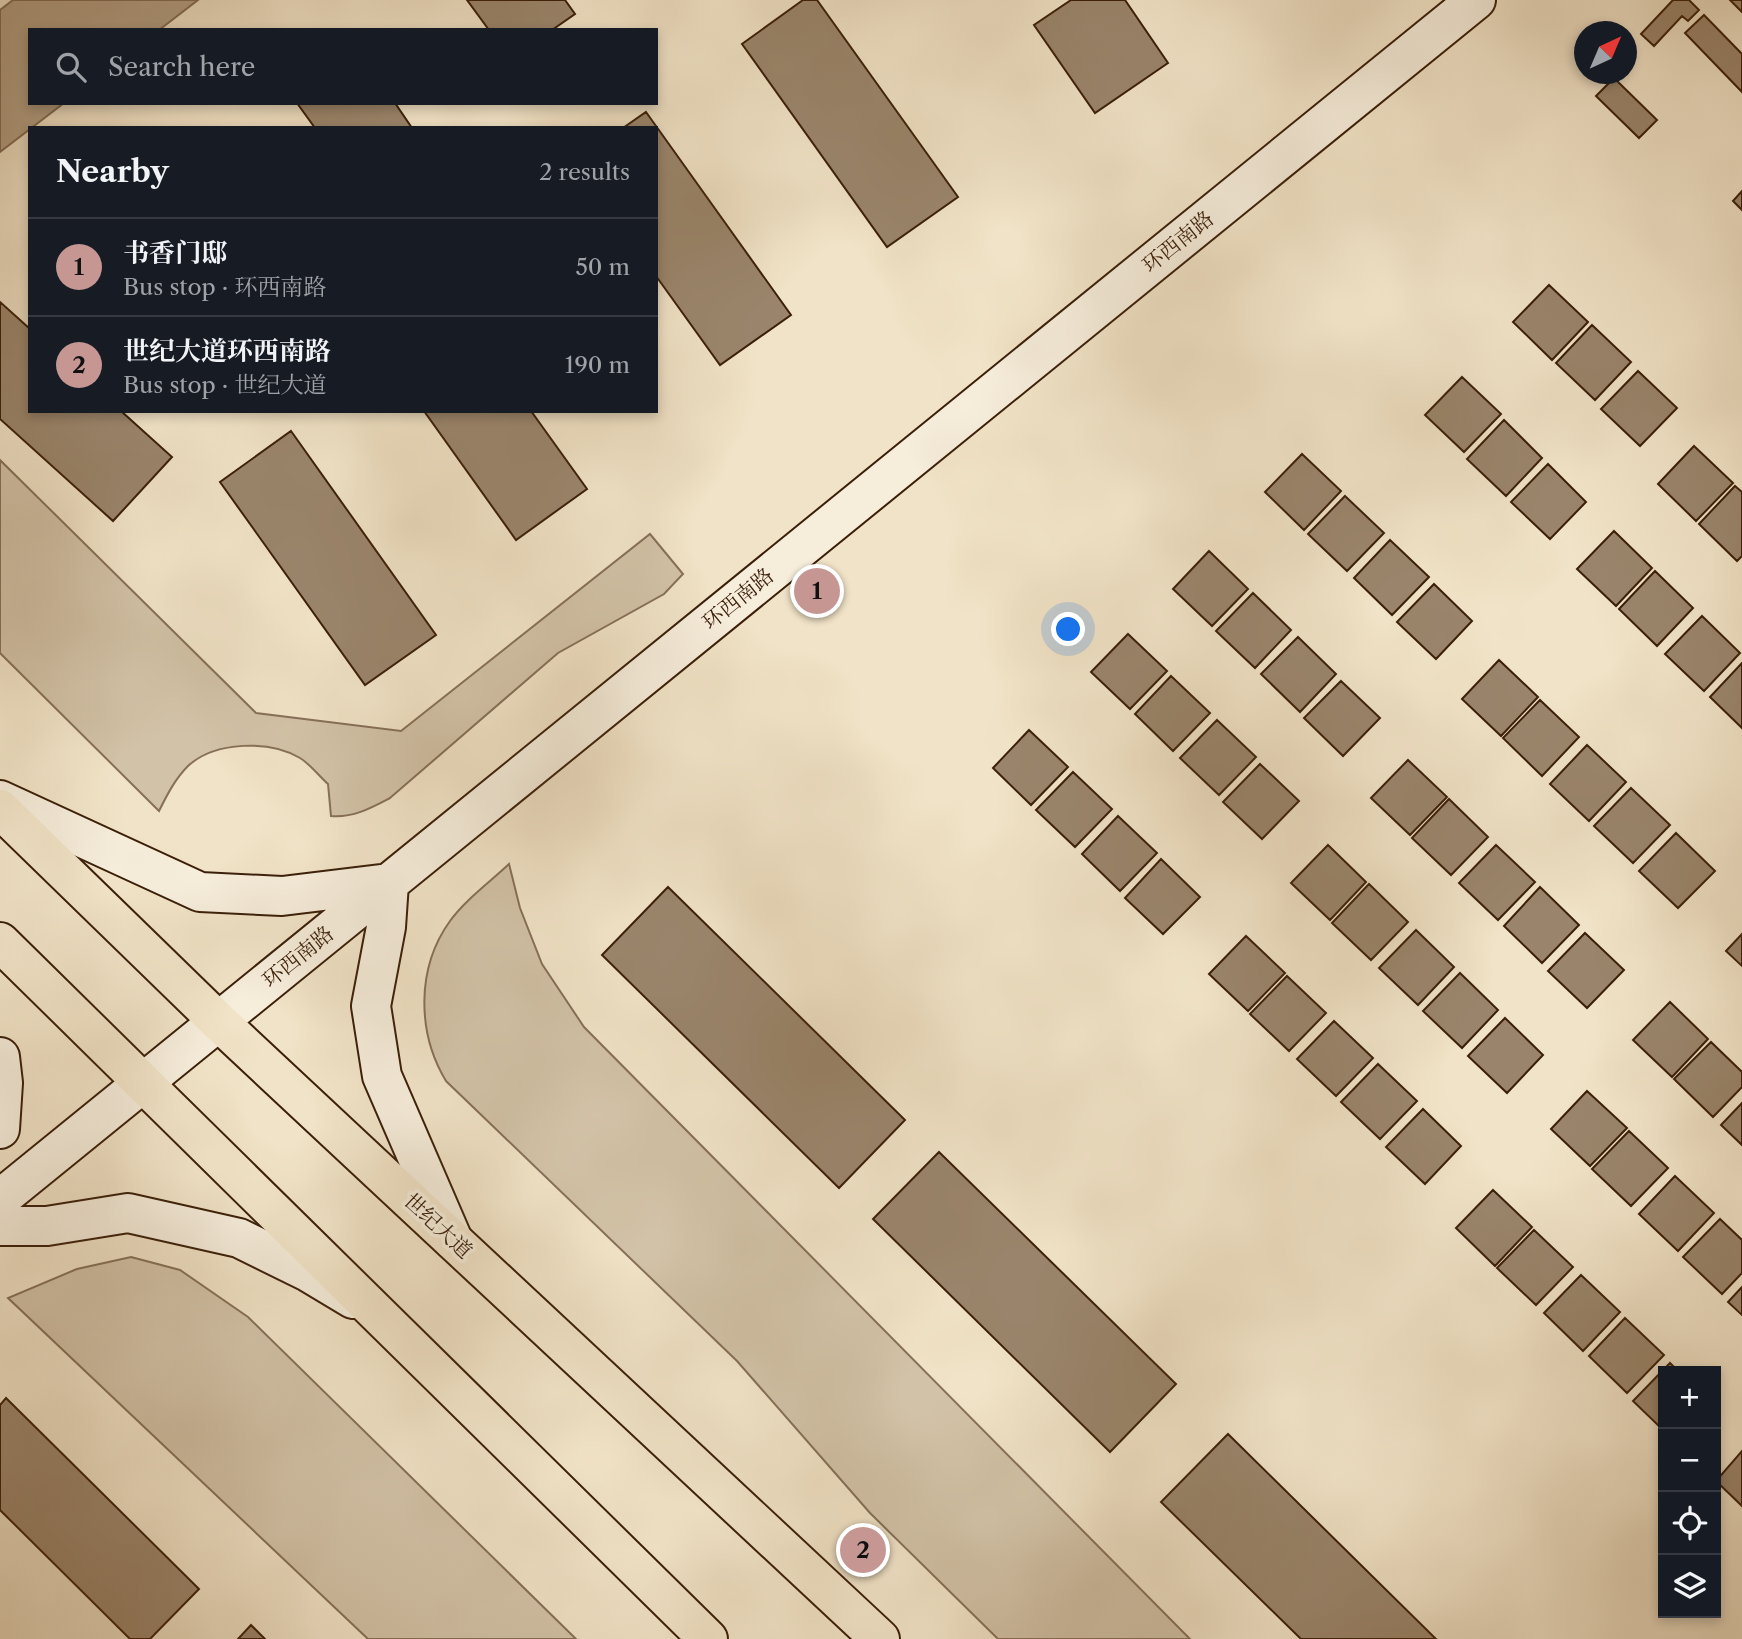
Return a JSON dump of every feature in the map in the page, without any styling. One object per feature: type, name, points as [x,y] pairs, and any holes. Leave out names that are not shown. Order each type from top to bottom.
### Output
[{"type":"main road","name":"世纪大道","points":[[0,809],[219,1022],[880,1639]]},
{"type":"main road","points":[[0,943],[708,1639]]},
{"type":"street","name":"环西南路","points":[[0,1199],[1476,0]]},
{"type":"street","points":[[0,800],[200,892],[282,896],[389,883],[386,927],[371,1006],[382,1076],[453,1240]]},
{"type":"street","points":[[0,1056],[3,1083],[0,1129]]},
{"type":"street","points":[[0,1226],[47,1226],[128,1213],[239,1238],[308,1272],[378,1314]]},
{"type":"shaded area","points":[[13,0],[198,0],[162,28],[28,28],[28,105],[61,105],[34,126],[28,126],[28,131],[0,152],[0,10]]},
{"type":"shaded area","points":[[0,460],[256,713],[401,731],[650,534],[683,574],[664,594],[558,653],[390,798],[369,809],[354,814],[331,816],[328,784],[304,761],[274,748],[243,746],[213,752],[188,766],[175,782],[159,811],[0,653]]},
{"type":"shaded area","points":[[509,864],[520,908],[542,964],[584,1027],[1190,1639],[998,1639],[870,1513],[737,1361],[446,1081],[436,1062],[426,1022],[424,1001],[431,959],[439,939],[456,913]]},
{"type":"shaded area","points":[[131,1257],[180,1270],[248,1317],[576,1639],[368,1639],[8,1298],[77,1269]]},
{"type":"building","points":[[467,0],[565,0],[575,14],[555,28],[488,28]]},
{"type":"building","points":[[803,0],[817,0],[958,197],[887,247],[742,44]]},
{"type":"building","points":[[1071,0],[1125,0],[1168,63],[1095,113],[1034,25]]},
{"type":"building","points":[[1673,0],[1689,0],[1699,10],[1688,21],[1682,16],[1654,46],[1641,34]]},
{"type":"building","points":[[1730,0],[1742,0],[1742,12]]},
{"type":"building","points":[[1704,15],[1742,54],[1742,92],[1685,33]]},
{"type":"building","points":[[1608,84],[1620,84],[1657,120],[1639,138],[1596,96]]},
{"type":"building","points":[[298,105],[396,105],[411,126],[314,126]]},
{"type":"building","points":[[646,112],[656,126],[626,126]]},
{"type":"building","points":[[658,129],[791,315],[720,365],[658,279]]},
{"type":"building","points":[[1742,191],[1742,210],[1733,201]]},
{"type":"building","points":[[1549,285],[1588,322],[1552,360],[1513,322]]},
{"type":"building","points":[[0,302],[28,327],[28,413],[123,413],[172,457],[113,521],[0,419]]},
{"type":"building","points":[[1592,325],[1631,362],[1595,400],[1556,363]]},
{"type":"building","points":[[1638,371],[1677,408],[1640,446],[1601,409]]},
{"type":"building","points":[[1462,377],[1501,414],[1464,452],[1425,415]]},
{"type":"building","points":[[425,413],[532,413],[587,489],[516,540]]},
{"type":"building","points":[[1504,420],[1542,458],[1506,496],[1467,459]]},
{"type":"building","points":[[291,431],[436,635],[365,685],[220,482]]},
{"type":"building","points":[[1694,446],[1733,483],[1696,521],[1658,484]]},
{"type":"building","points":[[1302,454],[1341,491],[1304,530],[1265,492]]},
{"type":"building","points":[[1548,464],[1586,502],[1550,539],[1511,502]]},
{"type":"building","points":[[1735,486],[1742,492],[1742,556],[1737,561],[1699,524]]},
{"type":"building","points":[[1345,496],[1384,533],[1347,571],[1308,534]]},
{"type":"building","points":[[1614,531],[1652,568],[1616,606],[1577,569]]},
{"type":"building","points":[[1390,540],[1429,577],[1392,615],[1354,578]]},
{"type":"building","points":[[1209,551],[1248,589],[1212,626],[1173,589]]},
{"type":"building","points":[[1655,571],[1693,608],[1657,646],[1619,609]]},
{"type":"building","points":[[1434,584],[1472,621],[1436,659],[1397,622]]},
{"type":"building","points":[[1253,593],[1291,630],[1255,668],[1216,631]]},
{"type":"building","points":[[1702,616],[1740,653],[1704,691],[1665,654]]},
{"type":"building","points":[[1128,634],[1167,671],[1130,709],[1091,672]]},
{"type":"building","points":[[1298,637],[1336,674],[1300,712],[1261,674]]},
{"type":"building","points":[[1499,660],[1538,697],[1501,736],[1462,699]]},
{"type":"building","points":[[1742,663],[1742,728],[1710,697]]},
{"type":"building","points":[[1171,676],[1210,713],[1173,751],[1135,714]]},
{"type":"building","points":[[1341,681],[1380,718],[1343,756],[1304,718]]},
{"type":"building","points":[[1540,700],[1579,737],[1542,776],[1503,738]]},
{"type":"building","points":[[1217,720],[1256,757],[1219,795],[1180,758]]},
{"type":"building","points":[[1029,730],[1068,767],[1031,805],[993,768]]},
{"type":"building","points":[[1587,745],[1626,782],[1589,821],[1550,784]]},
{"type":"building","points":[[1408,760],[1447,797],[1410,835],[1371,798]]},
{"type":"building","points":[[1260,764],[1299,801],[1262,839],[1223,802]]},
{"type":"building","points":[[1073,772],[1112,809],[1075,847],[1036,810]]},
{"type":"building","points":[[1631,788],[1670,825],[1633,863],[1594,826]]},
{"type":"building","points":[[1449,799],[1488,837],[1451,875],[1412,838]]},
{"type":"building","points":[[1118,816],[1157,853],[1120,891],[1082,854]]},
{"type":"building","points":[[1676,833],[1715,871],[1678,908],[1639,871]]},
{"type":"building","points":[[1328,845],[1366,882],[1330,920],[1291,883]]},
{"type":"building","points":[[1496,845],[1535,882],[1498,920],[1459,883]]},
{"type":"building","points":[[1161,859],[1200,897],[1163,934],[1125,898]]},
{"type":"building","points":[[1369,884],[1408,922],[1371,960],[1332,923]]},
{"type":"building","points":[[668,887],[905,1120],[839,1188],[602,955]]},
{"type":"building","points":[[1540,887],[1579,925],[1542,963],[1504,926]]},
{"type":"building","points":[[1416,930],[1454,967],[1418,1005],[1379,968]]},
{"type":"building","points":[[1585,933],[1624,970],[1587,1008],[1548,971]]},
{"type":"building","points":[[1742,934],[1742,966],[1726,951]]},
{"type":"building","points":[[1246,936],[1285,973],[1248,1011],[1209,974]]},
{"type":"building","points":[[1460,973],[1498,1010],[1462,1048],[1423,1011]]},
{"type":"building","points":[[1287,976],[1326,1013],[1289,1051],[1250,1014]]},
{"type":"building","points":[[1670,1002],[1708,1039],[1672,1077],[1633,1040]]},
{"type":"building","points":[[1505,1018],[1543,1055],[1507,1093],[1468,1056]]},
{"type":"building","points":[[1334,1021],[1373,1058],[1336,1096],[1297,1059]]},
{"type":"building","points":[[1711,1042],[1742,1072],[1742,1087],[1713,1117],[1674,1079]]},
{"type":"building","points":[[1378,1064],[1417,1101],[1380,1139],[1341,1102]]},
{"type":"building","points":[[1587,1091],[1627,1128],[1590,1166],[1551,1129]]},
{"type":"building","points":[[1742,1103],[1742,1145],[1721,1125]]},
{"type":"building","points":[[1423,1109],[1461,1146],[1425,1184],[1386,1147]]},
{"type":"building","points":[[1629,1131],[1668,1168],[1631,1206],[1592,1169]]},
{"type":"building","points":[[939,1152],[1176,1384],[1110,1452],[873,1219]]},
{"type":"building","points":[[1675,1176],[1714,1213],[1678,1251],[1639,1214]]},
{"type":"building","points":[[1493,1190],[1532,1227],[1495,1266],[1456,1228]]},
{"type":"building","points":[[1720,1219],[1742,1240],[1742,1273],[1722,1294],[1683,1257]]},
{"type":"building","points":[[1534,1230],[1573,1267],[1536,1305],[1497,1268]]},
{"type":"building","points":[[1581,1275],[1620,1312],[1583,1351],[1544,1313]]},
{"type":"building","points":[[1742,1287],[1742,1315],[1728,1302]]},
{"type":"building","points":[[1625,1318],[1664,1355],[1627,1393],[1589,1356]]},
{"type":"building","points":[[1658,1375],[1658,1425],[1633,1401]]},
{"type":"building","points":[[6,1398],[199,1589],[150,1639],[130,1639],[0,1510],[0,1405]]},
{"type":"building","points":[[1228,1434],[1436,1639],[1301,1639],[1161,1502]]},
{"type":"building","points":[[1742,1451],[1742,1506],[1721,1486],[1721,1475]]},
{"type":"building","points":[[251,1625],[265,1639],[238,1639]]},
{"type":"place","name":"书香门邸","points":[[817,591]]},
{"type":"place","name":"世纪大道环西南路","points":[[863,1550]]}]
